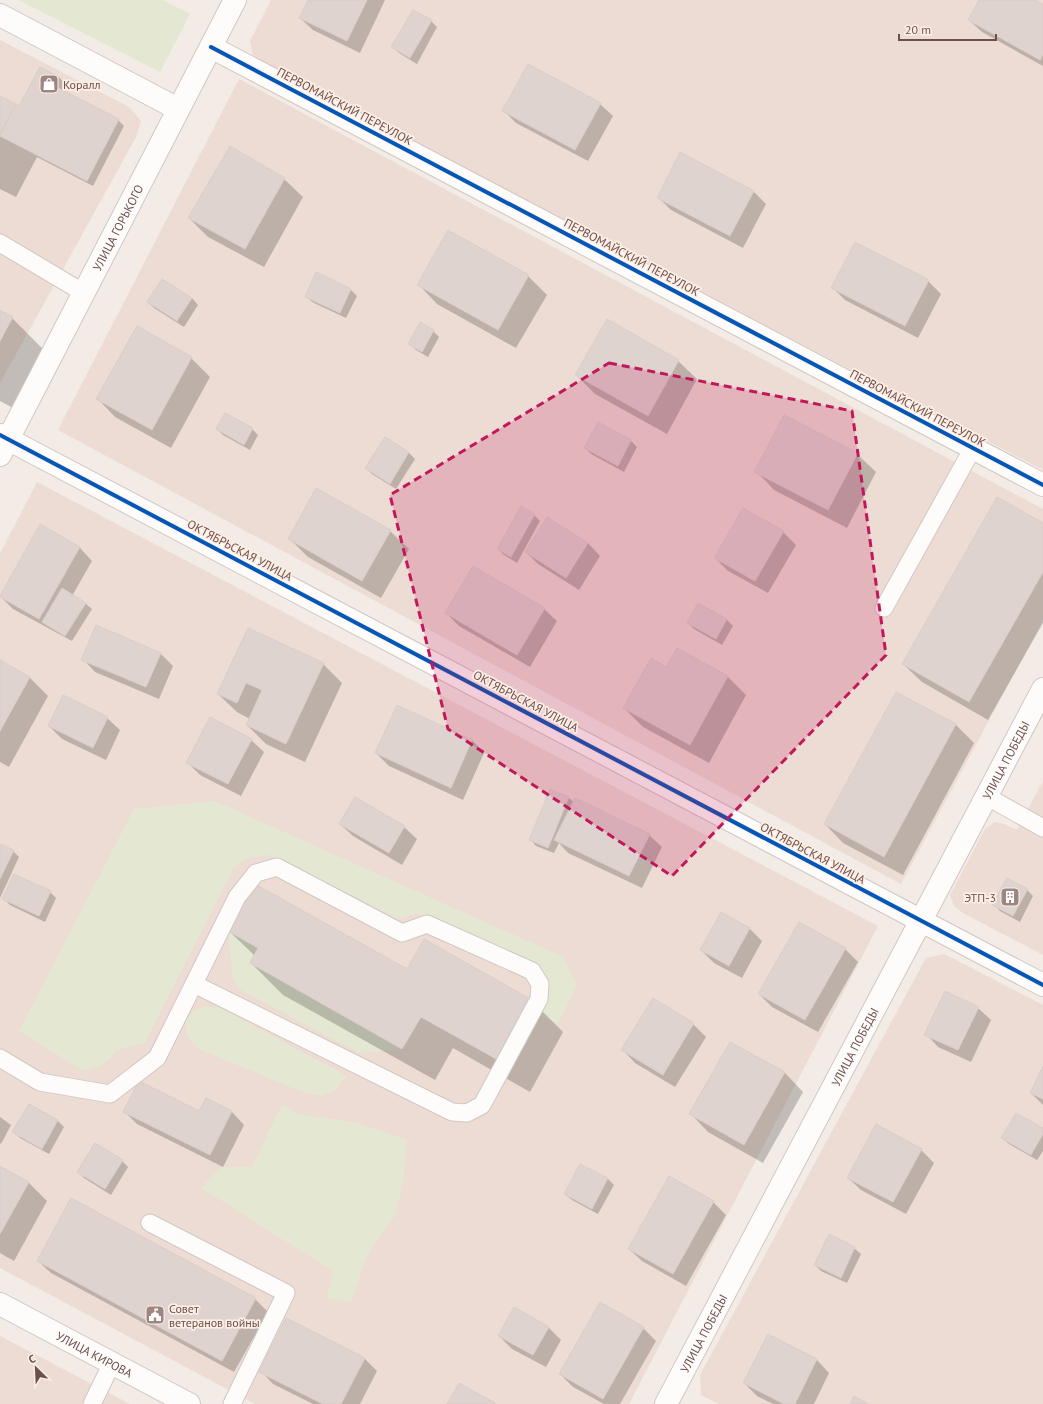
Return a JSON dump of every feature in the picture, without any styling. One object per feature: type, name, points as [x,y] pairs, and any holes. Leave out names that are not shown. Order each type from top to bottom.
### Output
[{"type":"street","name":"УЛИЦА ГОРЬКОГО","points":[[3,443],[84,293],[235,0]]},
{"type":"street","points":[[0,15],[178,110]]},
{"type":"street","name":"ПЕРВОМАЙСКИЙ ПЕРЕУЛОК","points":[[211,47],[1043,485]]},
{"type":"street","name":"ОКТЯБРЬСКАЯ УЛИЦА","points":[[3,443],[1043,985]]},
{"type":"street","name":"УЛИЦА ПОБЕДЫ","points":[[671,1403],[1043,689]]},
{"type":"street","name":"УЛИЦА КИРОВА","points":[[0,1304],[189,1404]]},
{"type":"lane","points":[[0,244],[84,293]]},
{"type":"lane","points":[[884,608],[973,448]]},
{"type":"lane","points":[[986,796],[1043,828]]},
{"type":"lane","points":[[0,1058],[40,1082],[110,1094],[157,1058],[237,897],[256,873],[277,867],[402,933],[427,924],[532,971],[540,984],[539,999],[482,1105],[467,1113],[452,1112],[194,984]]},
{"type":"lane","points":[[150,1223],[286,1293],[232,1404]]},
{"type":"lane","points":[[92,1404],[112,1363]]},
{"type":"highlighted area","points":[[609,363],[852,411],[886,655],[672,876],[448,729],[390,495]]},
{"type":"shaded area","points":[[271,0],[1043,0],[1043,470],[266,64],[253,55],[250,41]]},
{"type":"shaded area","points":[[0,40],[129,107],[141,121],[136,137],[0,383]]},
{"type":"shaded area","points":[[239,79],[1043,509],[1043,620],[901,884],[58,430]]},
{"type":"shaded area","points":[[37,482],[878,926],[629,1404],[255,1404],[0,1268],[0,554]]},
{"type":"shaded area","points":[[1043,781],[1043,955],[963,913],[954,906],[950,895],[985,829],[995,822],[1017,830]]},
{"type":"shaded area","points":[[944,954],[1043,1005],[1043,1404],[719,1404],[701,1395],[700,1375],[926,958]]},
{"type":"shaded area","points":[[0,1336],[130,1404],[0,1404]]},
{"type":"green space","points":[[18,0],[163,0],[190,14],[160,72]]},
{"type":"green space","points":[[215,801],[563,957],[577,985],[558,1024],[534,1012],[531,965],[416,913],[399,919],[271,855],[248,858],[233,869],[145,1043],[116,1050],[103,1064],[84,1071],[19,1031],[134,809]]},
{"type":"green space","points":[[228,931],[258,948],[250,963],[402,1049],[359,1053],[239,989],[233,978]]},
{"type":"green space","points":[[206,1006],[220,1008],[347,1076],[335,1090],[321,1096],[303,1092],[199,1049],[188,1037],[186,1020],[195,1010]]},
{"type":"green space","points":[[282,1104],[297,1114],[358,1123],[407,1140],[403,1182],[395,1215],[367,1255],[351,1303],[327,1298],[333,1271],[201,1188],[221,1167],[252,1167]]},
{"type":"building","points":[[308,0],[367,0],[347,41],[299,18]]},
{"type":"building","points":[[979,0],[1035,0],[1043,4],[1043,54],[1040,60],[968,20]]},
{"type":"building","points":[[413,10],[432,20],[410,58],[391,47]]},
{"type":"building","points":[[528,64],[601,103],[575,150],[502,111]]},
{"type":"building","points":[[40,67],[59,77],[54,86],[119,119],[87,181],[0,136],[16,104],[19,106]]},
{"type":"building","points":[[0,96],[16,104],[0,134]]},
{"type":"building","points":[[230,146],[285,178],[245,249],[188,218]]},
{"type":"building","points":[[680,152],[754,191],[730,236],[657,198]]},
{"type":"building","points":[[448,230],[529,275],[498,330],[417,285]]},
{"type":"building","points":[[855,242],[929,280],[905,326],[831,288]]},
{"type":"building","points":[[316,272],[351,289],[340,313],[305,297]]},
{"type":"building","points":[[162,279],[192,298],[177,321],[147,302]]},
{"type":"building","points":[[0,310],[13,317],[0,341]]},
{"type":"building","points":[[607,319],[679,360],[648,416],[575,375]]},
{"type":"building","points":[[420,322],[434,330],[422,352],[408,344]]},
{"type":"building","points":[[137,326],[192,357],[152,430],[96,399]]},
{"type":"building","points":[[225,413],[253,428],[244,445],[216,429]]},
{"type":"building","points":[[784,415],[858,453],[828,510],[754,472]]},
{"type":"building","points":[[598,422],[631,440],[618,466],[584,448]]},
{"type":"building","points":[[385,437],[409,452],[390,484],[365,468]]},
{"type":"building","points":[[316,488],[391,530],[362,581],[288,539]]},
{"type":"building","points":[[997,497],[1043,523],[1043,572],[969,702],[902,664]]},
{"type":"building","points":[[521,506],[535,514],[511,557],[497,549]]},
{"type":"building","points":[[743,508],[784,531],[755,581],[714,558]]},
{"type":"building","points":[[547,517],[588,543],[566,578],[525,552]]},
{"type":"building","points":[[40,524],[80,547],[39,619],[0,596]]},
{"type":"building","points":[[473,566],[545,608],[517,655],[445,613]]},
{"type":"building","points":[[62,588],[86,603],[65,636],[42,622]]},
{"type":"building","points":[[698,603],[727,619],[716,639],[687,623]]},
{"type":"building","points":[[96,625],[161,653],[146,687],[81,660]]},
{"type":"building","points":[[248,628],[324,663],[286,744],[246,725],[262,690],[246,683],[237,703],[217,694]]},
{"type":"building","points":[[677,648],[728,676],[690,745],[623,708],[651,658],[666,667]]},
{"type":"building","points":[[0,660],[30,677],[0,731]]},
{"type":"building","points":[[896,692],[956,724],[884,857],[824,824]]},
{"type":"building","points":[[63,695],[108,717],[93,748],[48,726]]},
{"type":"building","points":[[397,705],[472,740],[451,788],[375,753]]},
{"type":"building","points":[[210,717],[252,739],[228,784],[186,763]]},
{"type":"building","points":[[550,789],[569,797],[548,848],[529,840]]},
{"type":"building","points":[[355,797],[405,826],[389,853],[339,824]]},
{"type":"building","points":[[575,798],[650,834],[629,876],[554,840]]},
{"type":"building","points":[[0,844],[14,850],[0,879]]},
{"type":"building","points":[[14,874],[51,891],[39,916],[2,899]]},
{"type":"building","name":"ЭТП-3","points":[[1007,878],[1028,889],[1013,916],[992,905]]},
{"type":"building","points":[[255,884],[407,969],[424,939],[532,1000],[498,1060],[421,1017],[402,1049],[250,963],[258,948],[228,931]]},
{"type":"building","points":[[721,912],[750,928],[729,966],[700,950]]},
{"type":"building","points":[[799,922],[846,948],[805,1020],[758,994]]},
{"type":"building","points":[[945,991],[979,1007],[958,1050],[924,1035]]},
{"type":"building","points":[[653,998],[694,1023],[663,1075],[621,1050]]},
{"type":"building","points":[[730,1042],[785,1072],[744,1145],[689,1114]]},
{"type":"building","points":[[1043,1066],[1043,1099],[1030,1093]]},
{"type":"building","points":[[139,1081],[199,1111],[206,1098],[232,1111],[210,1155],[123,1112]]},
{"type":"building","points":[[29,1104],[58,1120],[42,1149],[12,1132]]},
{"type":"building","points":[[1016,1113],[1043,1128],[1043,1134],[1031,1155],[1001,1138]]},
{"type":"building","points":[[876,1124],[922,1149],[893,1202],[847,1178]]},
{"type":"building","points":[[95,1143],[123,1160],[105,1189],[77,1172]]},
{"type":"building","points":[[580,1164],[608,1178],[592,1209],[564,1194]]},
{"type":"building","points":[[0,1166],[29,1182],[0,1234]]},
{"type":"building","points":[[669,1176],[714,1201],[673,1274],[628,1249]]},
{"type":"building","points":[[71,1198],[256,1298],[222,1361],[37,1261]]},
{"type":"building","points":[[829,1234],[855,1247],[841,1278],[814,1265]]},
{"type":"building","points":[[600,1302],[644,1327],[603,1399],[559,1374]]},
{"type":"building","points":[[514,1307],[549,1327],[533,1355],[498,1336]]},
{"type":"building","points":[[286,1318],[365,1358],[341,1404],[323,1404],[259,1372]]},
{"type":"building","points":[[768,1334],[817,1359],[795,1404],[784,1404],[743,1383]]},
{"type":"building","points":[[459,1383],[495,1403],[495,1404],[447,1404]]},
{"type":"building","points":[[854,1396],[868,1404],[850,1404]]},
{"type":"cycle path","points":[[211,47],[1043,485]]},
{"type":"cycle path","points":[[0,435],[1043,985]]},
{"type":"place","name":"Коралл","points":[[49,84]]},
{"type":"place","name":"ЭТП-3","points":[[1010,897]]},
{"type":"place","name":"Совет ветеранов войны","points":[[155,1315]]}]
